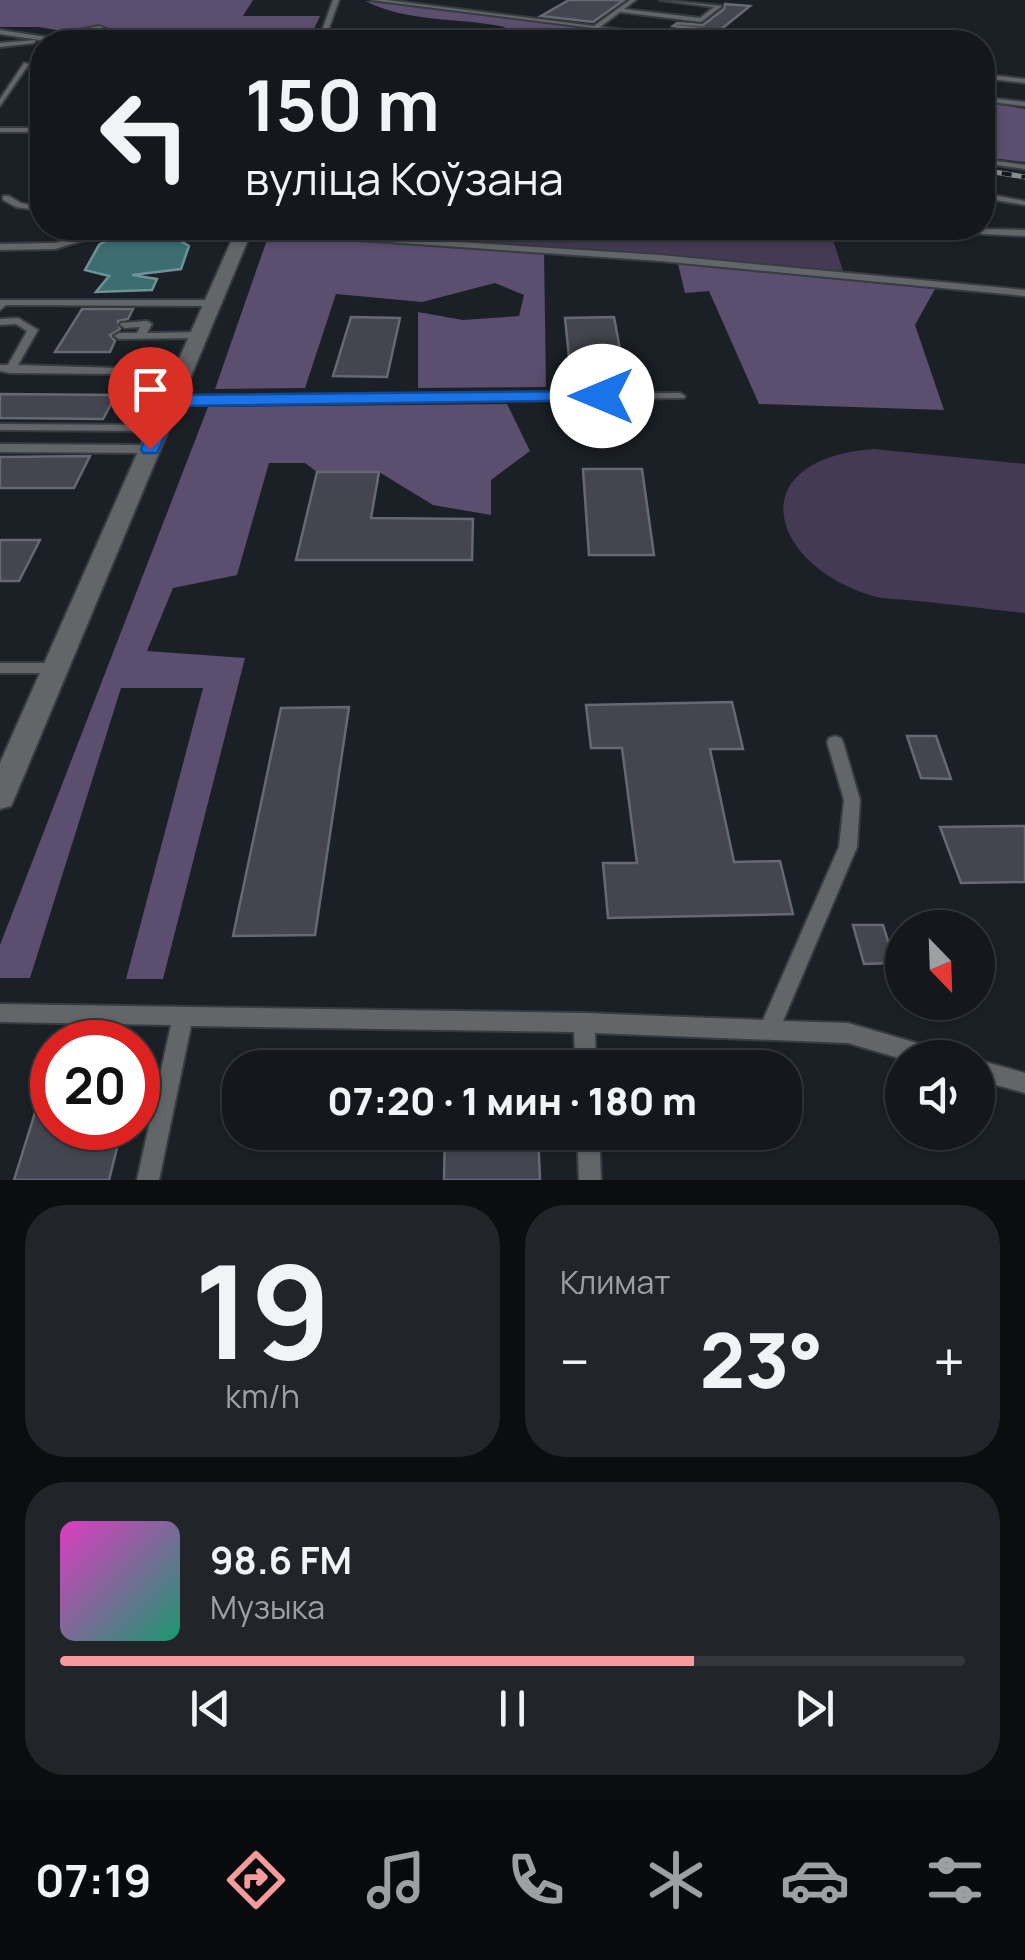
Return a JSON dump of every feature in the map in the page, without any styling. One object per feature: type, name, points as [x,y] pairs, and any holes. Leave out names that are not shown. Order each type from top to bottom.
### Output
[{"type":"street","points":[[0,797],[240,240]]},
{"type":"lane","points":[[325,30],[336,0]]},
{"type":"lane","points":[[374,0],[612,30]]},
{"type":"lane","points":[[446,0],[466,2]]},
{"type":"lane","points":[[595,28],[633,0]]},
{"type":"lane","points":[[619,10],[701,20],[719,6],[663,0]]},
{"type":"lane","points":[[0,32],[30,37]]},
{"type":"lane","points":[[0,44],[30,41]]},
{"type":"lane","points":[[0,104],[26,64]]},
{"type":"lane","points":[[995,78],[1025,81]]},
{"type":"lane","points":[[995,101],[1025,104]]},
{"type":"lane","points":[[0,130],[30,130]]},
{"type":"lane","points":[[995,164],[1025,167]]},
{"type":"lane","points":[[995,197],[1025,203]]},
{"type":"lane","points":[[6,198],[30,207]]},
{"type":"lane","points":[[995,231],[1025,233]]},
{"type":"lane","points":[[0,247],[55,246],[77,240]]},
{"type":"lane","points":[[411,240],[660,258],[1025,293]]},
{"type":"lane","points":[[0,307],[3,302],[213,303]]},
{"type":"lane","points":[[0,322],[18,321],[34,330],[5,369]]},
{"type":"lane","points":[[122,330],[141,336],[200,334]]},
{"type":"lane","points":[[5,369],[118,370]]},
{"type":"lane","points":[[171,400],[680,396]]},
{"type":"lane","points":[[0,427],[155,439]]},
{"type":"lane","points":[[0,448],[155,439]]},
{"type":"lane","points":[[0,668],[56,668]]},
{"type":"lane","points":[[769,1030],[848,847],[852,800],[835,742]]},
{"type":"lane","points":[[0,1012],[584,1023],[848,1034],[885,1044]]},
{"type":"lane","points":[[148,1180],[183,1016]]},
{"type":"lane","points":[[584,1023],[585,1050]]},
{"type":"lane","points":[[995,1075],[1025,1083]]},
{"type":"lane","points":[[589,1150],[590,1180]]},
{"type":"shaded area","points":[[0,0],[253,0],[243,16],[320,16],[314,30],[0,27]]},
{"type":"shaded area","points":[[365,1],[602,30],[502,30],[505,27],[382,8]]},
{"type":"shaded area","points":[[995,104],[1025,109],[1025,162],[995,158]]},
{"type":"shaded area","points":[[267,240],[356,240],[544,253],[546,387],[418,388],[418,312],[463,320],[519,316],[524,295],[495,283],[422,302],[336,294],[305,388],[215,389]]},
{"type":"shaded area","points":[[439,240],[833,240],[843,271]]},
{"type":"shaded area","points":[[678,264],[935,289],[915,325],[944,410],[759,404],[709,291],[685,293]]},
{"type":"shaded area","points":[[507,404],[530,451],[491,480],[491,515],[433,505],[379,472],[317,472],[305,463],[269,463],[237,575],[173,588],[147,651],[245,658],[163,979],[126,979],[203,688],[121,688],[30,978],[0,978],[0,945],[208,407]]},
{"type":"shaded area","points":[[873,449],[1025,464],[1025,613],[878,597],[838,581],[810,562],[792,539],[784,515],[787,492],[802,472],[830,457]]},
{"type":"water","points":[[107,240],[179,240],[189,246],[181,269],[132,275],[157,279],[152,290],[96,292],[109,276],[85,270],[99,245]]},
{"type":"building","points":[[569,0],[624,0],[593,22],[541,16]]},
{"type":"building","points":[[725,4],[750,6],[720,30],[673,26],[703,25]]},
{"type":"building","points":[[82,309],[133,309],[128,319],[118,321],[120,329],[110,335],[115,341],[110,352],[55,352]]},
{"type":"building","points":[[351,317],[400,318],[387,377],[333,376]]},
{"type":"building","points":[[614,317],[625,376],[571,377],[565,318]]},
{"type":"building","points":[[0,394],[116,395],[103,419],[0,418]]},
{"type":"building","points":[[90,456],[74,488],[0,488],[0,457]]},
{"type":"building","points":[[583,469],[642,469],[654,555],[589,555]]},
{"type":"building","points":[[317,472],[379,472],[371,518],[473,519],[472,560],[296,560]]},
{"type":"building","points":[[0,540],[40,540],[19,581],[0,581]]},
{"type":"building","points":[[732,702],[743,749],[710,749],[734,862],[780,861],[793,914],[608,918],[603,863],[637,863],[622,748],[591,748],[586,705]]},
{"type":"building","points":[[349,707],[315,935],[233,936],[281,708]]},
{"type":"building","points":[[907,736],[936,736],[951,779],[921,778]]},
{"type":"building","points":[[1025,826],[1025,882],[961,883],[940,827]]},
{"type":"building","points":[[853,925],[883,925],[885,963],[864,964]]},
{"type":"building","points":[[30,1129],[30,1150],[116,1150],[109,1180],[14,1180]]},
{"type":"building","points":[[445,1150],[539,1150],[540,1180],[444,1180]]},
{"type":"railway","points":[[995,172],[1025,177]]},
{"type":"route","points":[[150,449],[171,400],[602,396]]}]
